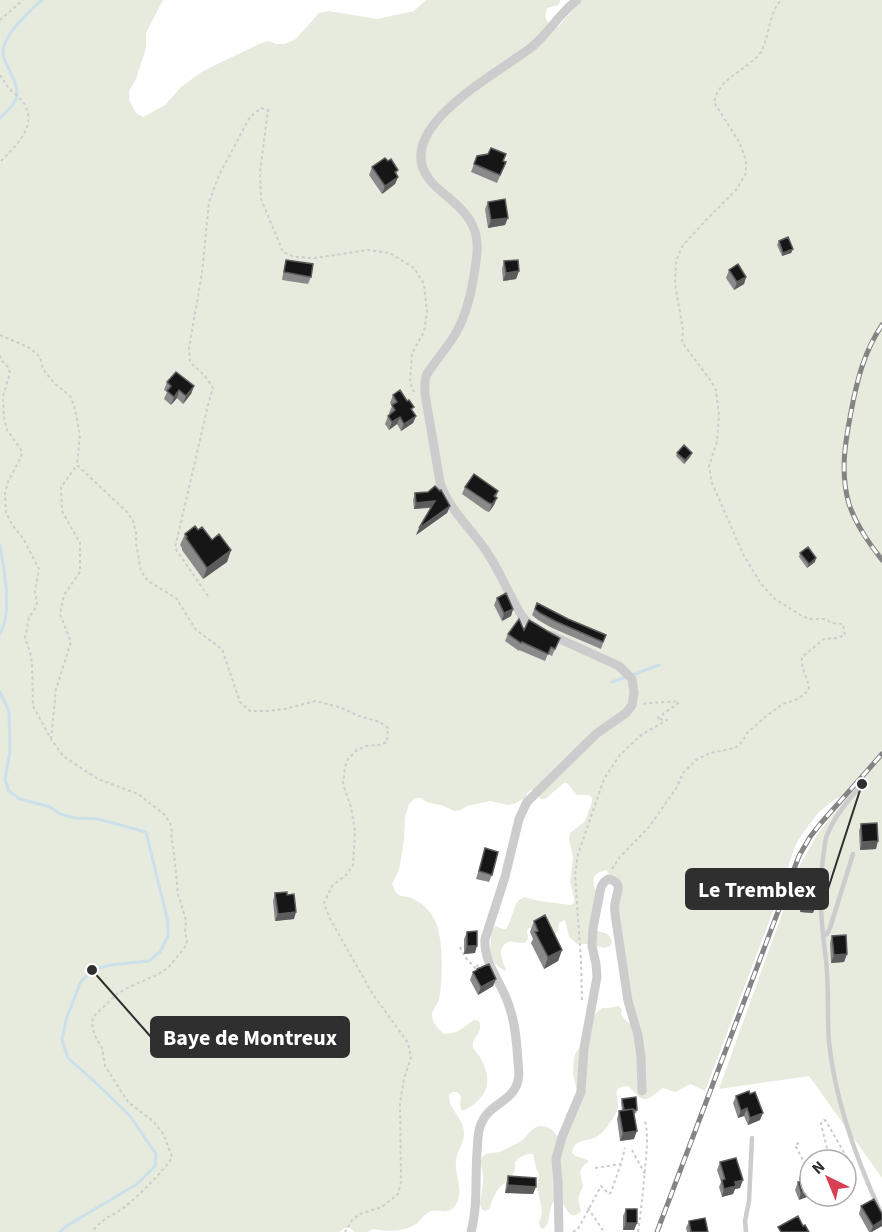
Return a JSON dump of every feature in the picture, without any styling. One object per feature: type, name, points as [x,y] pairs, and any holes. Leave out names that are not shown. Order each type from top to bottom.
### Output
[{"type":"street","points":[[471,1232],[474,1222],[478,1133],[485,1116],[510,1096],[518,1083],[513,1019],[510,1007],[485,952],[485,939],[505,877],[522,809],[539,789],[596,734],[626,713],[632,705],[634,693],[632,679],[620,666],[532,626],[522,616],[490,556],[443,492],[425,384],[427,375],[463,319],[478,248],[477,236],[468,217],[429,179],[422,167],[420,153],[432,127],[444,112],[535,44],[562,13],[577,0]]},
{"type":"street","points":[[559,1232],[556,1159],[562,1137],[581,1092],[584,1048],[597,977],[592,946],[593,928],[602,887],[608,879],[617,883],[619,889],[615,914],[628,1000],[642,1057],[642,1091]]},
{"type":"lane","points":[[859,788],[844,806],[827,834],[821,870],[821,918],[828,979],[828,1022],[832,1064],[851,1140],[882,1215]]},
{"type":"lane","points":[[823,937],[827,934],[853,854]]},
{"type":"lane","points":[[746,1232],[752,1138]]},
{"type":"path","points":[[0,20],[23,0]]},
{"type":"path","points":[[608,879],[610,871],[619,858],[649,827],[677,787],[682,773],[696,760],[710,753],[735,748],[747,733],[765,717],[783,704],[798,699],[809,690],[809,682],[802,669],[802,657],[824,639],[845,635],[843,624],[802,616],[775,599],[761,584],[743,554],[712,483],[709,466],[717,442],[716,390],[682,342],[683,330],[675,284],[676,262],[683,245],[736,190],[746,173],[746,160],[739,142],[714,102],[717,91],[760,54],[772,16],[782,0]]},
{"type":"path","points":[[0,75],[24,104],[29,119],[27,130],[0,162]]},
{"type":"path","points":[[208,596],[175,548],[213,388],[205,376],[190,363],[189,348],[202,273],[209,202],[219,175],[250,117],[261,108],[268,110],[260,172],[261,199],[284,252],[295,257],[315,258],[368,250],[390,254],[414,268],[424,284],[427,312],[424,332],[412,353],[410,382],[417,401]]},
{"type":"path","points":[[0,335],[30,348],[40,357],[43,369],[53,382],[70,396],[80,435],[77,465],[61,487],[62,510],[80,543],[80,572],[64,595],[60,614],[70,642],[56,689],[51,739]]},
{"type":"path","points":[[0,355],[9,373],[3,396],[4,418],[7,430],[22,451],[5,493],[6,513],[39,569],[35,591],[37,603],[29,617],[25,638],[32,663],[33,706],[63,756],[98,779],[138,794],[165,815],[172,832],[178,894],[186,920],[186,947],[168,968],[123,990],[93,1017],[92,1024],[95,1036],[102,1048],[105,1066],[128,1102],[153,1121],[164,1136],[172,1157],[166,1167],[127,1205],[98,1223],[92,1232]]},
{"type":"path","points":[[77,465],[128,513],[133,521],[141,571],[148,582],[176,598],[196,630],[222,649],[240,702],[250,711],[285,709],[316,701],[380,722],[388,728],[387,742],[357,750],[348,759],[345,767],[343,784],[351,807],[355,831],[353,865],[347,874],[332,886],[324,903],[329,917],[372,993],[408,1042],[411,1057],[400,1103],[401,1182],[398,1194],[382,1207],[360,1214],[352,1220],[345,1232]]},
{"type":"path","points":[[582,1003],[575,875],[578,854],[604,778],[619,756],[641,735],[667,720],[657,719],[671,710],[678,701],[632,705]]},
{"type":"path","points":[[460,947],[465,957],[476,969],[480,955],[485,952]]},
{"type":"path","points":[[827,1148],[822,1124],[824,1120],[841,1148]]},
{"type":"path","points":[[638,1232],[647,1143],[645,1121]]},
{"type":"path","points":[[798,1151],[795,1145],[799,1143]]},
{"type":"path","points":[[573,1232],[578,1229],[601,1186],[609,1194],[611,1192],[625,1148]]},
{"type":"path","points":[[632,1150],[645,1174]]},
{"type":"path","points":[[595,1168],[621,1164]]},
{"type":"path","points":[[588,1208],[604,1232]]},
{"type":"shaded area","points":[[0,0],[163,0],[146,33],[146,48],[136,79],[129,91],[129,100],[136,113],[143,117],[165,105],[181,87],[203,71],[259,44],[268,41],[285,44],[296,39],[319,13],[329,11],[377,19],[414,11],[426,0],[560,0],[558,5],[547,8],[546,11],[548,22],[555,28],[581,0],[882,0],[882,1178],[809,1076],[719,1089],[798,869],[817,835],[849,794],[835,799],[818,813],[798,840],[705,1091],[690,1084],[675,1092],[663,1088],[644,1099],[628,1086],[619,1088],[617,1090],[618,1110],[608,1126],[597,1137],[580,1142],[573,1148],[572,1153],[588,1160],[580,1172],[583,1186],[578,1198],[581,1211],[577,1214],[571,1215],[561,1201],[554,1201],[548,1223],[543,1229],[540,1227],[542,1211],[537,1187],[539,1174],[533,1154],[521,1157],[515,1162],[514,1172],[497,1191],[489,1210],[484,1211],[481,1208],[483,1179],[481,1162],[484,1156],[520,1142],[538,1126],[549,1128],[561,1140],[566,1139],[566,1114],[572,1106],[577,1090],[573,1075],[574,1057],[587,1039],[594,1015],[602,1008],[619,1006],[624,1019],[633,1026],[616,892],[611,876],[606,870],[595,875],[594,884],[603,903],[597,931],[608,935],[612,943],[610,946],[604,948],[577,944],[569,937],[565,920],[559,923],[555,935],[529,928],[527,930],[528,939],[524,943],[505,944],[501,954],[505,971],[495,963],[490,954],[492,930],[495,926],[506,929],[519,900],[524,897],[571,905],[574,903],[570,882],[573,857],[569,840],[570,833],[585,821],[592,798],[589,795],[577,795],[567,783],[564,783],[545,799],[541,799],[534,790],[531,790],[525,798],[514,804],[490,801],[454,811],[421,798],[415,798],[409,804],[405,817],[399,870],[392,884],[398,894],[418,901],[426,908],[437,925],[442,972],[439,999],[432,1018],[444,1034],[458,1031],[474,1020],[479,1021],[480,1029],[473,1047],[487,1075],[483,1094],[479,1100],[465,1110],[461,1110],[461,1096],[457,1092],[449,1095],[449,1100],[462,1123],[464,1133],[456,1160],[459,1198],[452,1209],[429,1212],[411,1227],[395,1231],[372,1229],[368,1232],[355,1232],[350,1228],[345,1228],[339,1232],[0,1232]]},
{"type":"building","points":[[491,148],[506,154],[503,161],[506,162],[500,175],[474,164],[477,156],[488,154]]},
{"type":"building","points":[[385,158],[388,161],[391,159],[398,170],[395,172],[398,177],[385,186],[372,167]]},
{"type":"building","points":[[505,199],[508,218],[491,220],[488,202]]},
{"type":"building","points":[[788,237],[793,249],[783,253],[779,241]]},
{"type":"building","points":[[286,260],[313,264],[311,277],[284,272]]},
{"type":"building","points":[[518,260],[519,271],[506,273],[504,261]]},
{"type":"building","points":[[738,264],[746,277],[737,282],[729,270]]},
{"type":"building","points":[[176,372],[194,386],[186,396],[179,390],[174,397],[167,391],[171,386],[167,382]]},
{"type":"building","points":[[400,390],[414,407],[411,409],[416,416],[404,424],[400,417],[392,422],[388,416],[395,410],[392,405],[397,402],[393,395]]},
{"type":"building","points":[[684,445],[692,453],[685,460],[677,453]]},
{"type":"building","points":[[474,474],[498,491],[494,496],[497,498],[492,504],[465,487]]},
{"type":"building","points":[[435,486],[441,490],[450,506],[419,528],[435,501],[416,503],[415,493],[428,492]]},
{"type":"building","points":[[195,526],[198,530],[202,527],[212,540],[219,534],[231,550],[207,568],[186,538],[185,534]]},
{"type":"building","points":[[808,547],[816,558],[809,564],[800,553]]},
{"type":"building","points":[[506,593],[513,609],[504,613],[497,598]]},
{"type":"building","points":[[537,603],[606,635],[603,642],[540,613],[535,609]]},
{"type":"building","points":[[519,619],[524,630],[529,620],[560,638],[555,649],[551,647],[548,654],[521,643],[508,634]]},
{"type":"building","points":[[877,823],[878,841],[862,842],[861,824]]},
{"type":"building","points":[[485,848],[498,852],[492,875],[479,871]]},
{"type":"building","points":[[287,892],[287,895],[294,894],[296,912],[278,914],[275,893]]},
{"type":"building","points":[[545,915],[562,950],[548,957],[535,932],[538,931],[534,921]]},
{"type":"building","points":[[477,931],[477,946],[467,946],[467,932]]},
{"type":"building","points":[[846,935],[847,954],[834,955],[832,936]]},
{"type":"building","points":[[489,964],[496,979],[481,987],[473,972]]},
{"type":"building","points":[[749,1091],[750,1094],[755,1092],[763,1113],[750,1118],[747,1108],[741,1111],[736,1096]]},
{"type":"building","points":[[636,1097],[637,1110],[624,1110],[622,1099]]},
{"type":"building","points":[[633,1109],[637,1131],[623,1133],[619,1111]]},
{"type":"building","points":[[736,1158],[743,1180],[735,1182],[736,1186],[724,1189],[722,1180],[725,1179],[720,1162]]},
{"type":"building","points":[[508,1176],[536,1178],[536,1187],[508,1185]]},
{"type":"building","points":[[874,1199],[882,1214],[882,1220],[873,1226],[861,1206]]},
{"type":"building","points":[[626,1209],[637,1209],[637,1223],[626,1223]]},
{"type":"building","points":[[798,1216],[809,1232],[781,1232],[778,1227]]},
{"type":"building","points":[[705,1218],[708,1232],[691,1232],[689,1221]]},
{"type":"waterway","points":[[0,118],[12,106],[17,96],[16,85],[4,56],[4,45],[18,23],[42,0]]},
{"type":"waterway","points":[[0,545],[7,602],[0,634]]},
{"type":"waterway","points":[[632,675],[659,665]]},
{"type":"waterway","points":[[612,682],[626,677]]},
{"type":"waterway","points":[[0,692],[9,711],[10,751],[5,780],[9,791],[20,799],[50,807],[60,814],[75,818],[98,819],[146,832],[168,922],[168,936],[160,952],[149,961],[110,965],[92,970],[80,983],[66,1020],[62,1040],[68,1058],[130,1116],[156,1154],[155,1166],[137,1184],[60,1232]]},
{"type":"railway","points":[[882,325],[870,345],[859,378],[853,400],[844,458],[849,504],[863,534],[882,560]]},
{"type":"railway","points":[[657,1232],[799,856],[821,823],[882,754]]},
{"type":"place","name":"Le Tremblex","points":[[862,784]]},
{"type":"place","name":"Baye de Montreux","points":[[92,970]]}]
